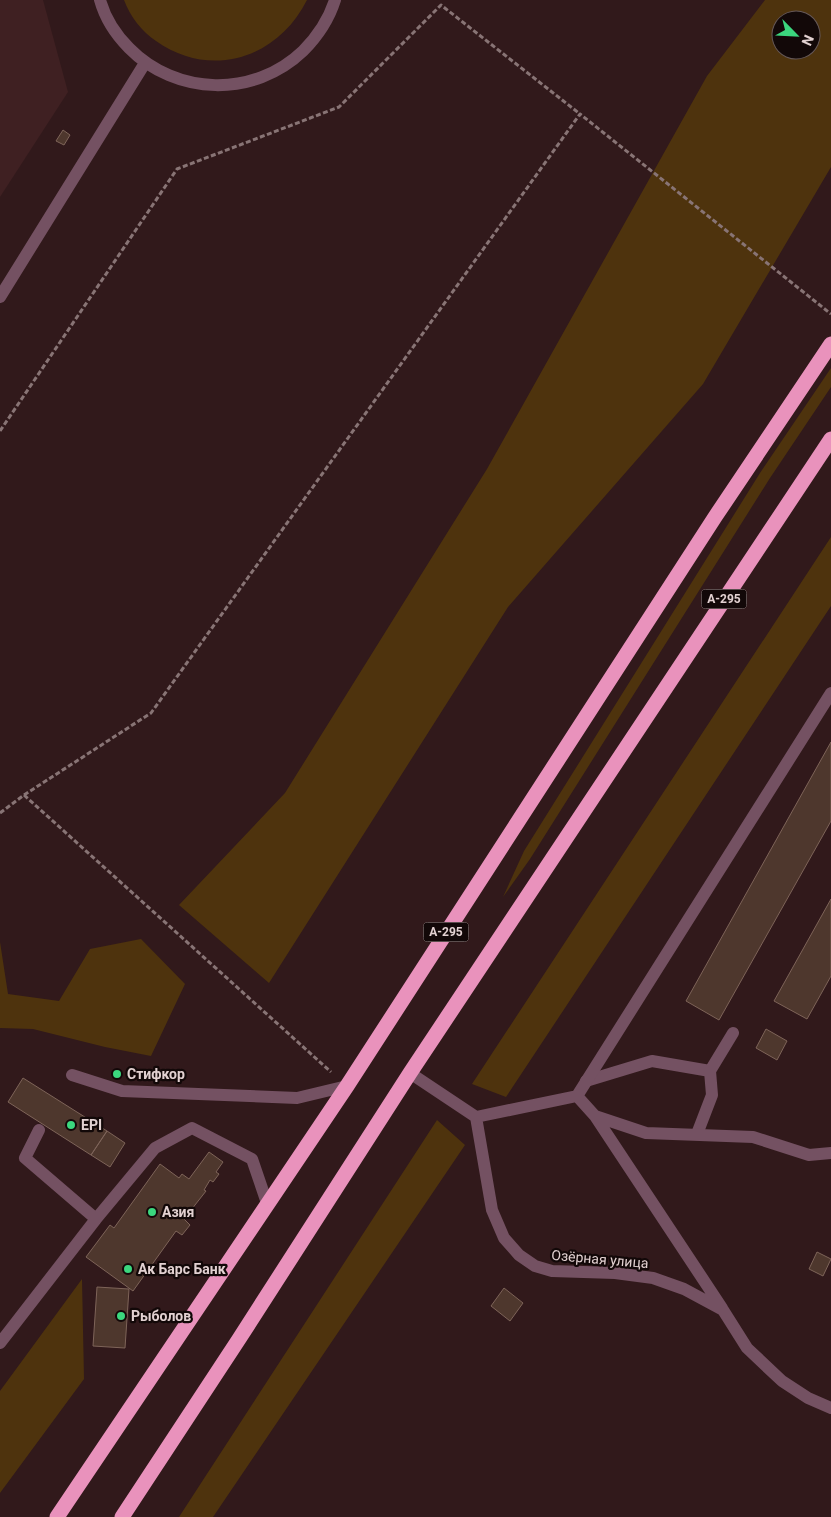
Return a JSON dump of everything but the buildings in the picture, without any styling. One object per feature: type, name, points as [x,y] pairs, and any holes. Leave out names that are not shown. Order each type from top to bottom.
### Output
[{"type":"highway","name":"А-295","points":[[57,1517],[347,1086],[715,517],[831,344]]},
{"type":"highway","name":"А-295","points":[[122,1517],[410,1073],[831,439]]},
{"type":"street","points":[[100,0],[109,23],[121,41],[145,63],[173,78],[194,84],[215,86],[237,85],[258,80],[277,71],[295,58],[310,44],[323,26],[334,0]]},
{"type":"street","points":[[0,297],[145,63]]},
{"type":"street","points":[[410,1073],[476,1117],[577,1096],[831,693]]},
{"type":"street","points":[[697,1134],[712,1095],[710,1072],[733,1033]]},
{"type":"street","points":[[586,1081],[652,1061],[710,1072]]},
{"type":"street","points":[[72,1075],[122,1091],[297,1098],[347,1086]]},
{"type":"street","points":[[577,1096],[595,1116],[723,1310]]},
{"type":"street","points":[[595,1116],[646,1133],[753,1137],[809,1155],[831,1153]]},
{"type":"street","name":"Озёрная улица","points":[[476,1117],[492,1210],[504,1238],[519,1255],[535,1266],[552,1271],[615,1273],[653,1278],[684,1289],[723,1310],[747,1348],[782,1381],[808,1398],[831,1408]]},
{"type":"street","points":[[0,1344],[96,1219],[155,1148],[192,1128],[252,1159],[267,1203]]},
{"type":"street","points":[[39,1130],[25,1158],[96,1219]]},
{"type":"path","points":[[439,0],[440,5],[831,314]]},
{"type":"path","points":[[0,430],[177,169],[339,107],[440,5]]},
{"type":"path","points":[[0,813],[24,794],[152,713],[580,114]]},
{"type":"path","points":[[24,794],[347,1086]]},
{"type":"shaded area","points":[[0,0],[43,0],[68,92],[0,197]]},
{"type":"shaded area","points":[[124,0],[307,0],[294,20],[279,36],[261,49],[241,57],[220,60],[199,59],[177,53],[156,41],[137,23]]},
{"type":"shaded area","points":[[765,0],[831,0],[831,167],[703,384],[508,607],[269,983],[179,905],[285,793],[487,469],[707,76]]},
{"type":"shaded area","points":[[831,368],[831,387],[770,478],[530,859],[503,897],[524,851],[760,473]]},
{"type":"shaded area","points":[[831,537],[831,606],[506,1097],[472,1084]]},
{"type":"shaded area","points":[[141,939],[185,984],[151,1056],[33,1029],[0,1028],[0,942],[8,994],[59,1001],[90,949]]},
{"type":"shaded area","points":[[437,1120],[465,1145],[213,1517],[179,1517]]},
{"type":"shaded area","points":[[82,1279],[84,1379],[0,1493],[0,1391]]},
{"type":"place","name":"Стифкор","points":[[117,1074]]},
{"type":"place","name":"EPI","points":[[71,1125]]},
{"type":"place","name":"Азия","points":[[152,1212]]},
{"type":"place","name":"Ак Барс Банк","points":[[128,1269]]},
{"type":"place","name":"Рыболов","points":[[121,1316]]}]
